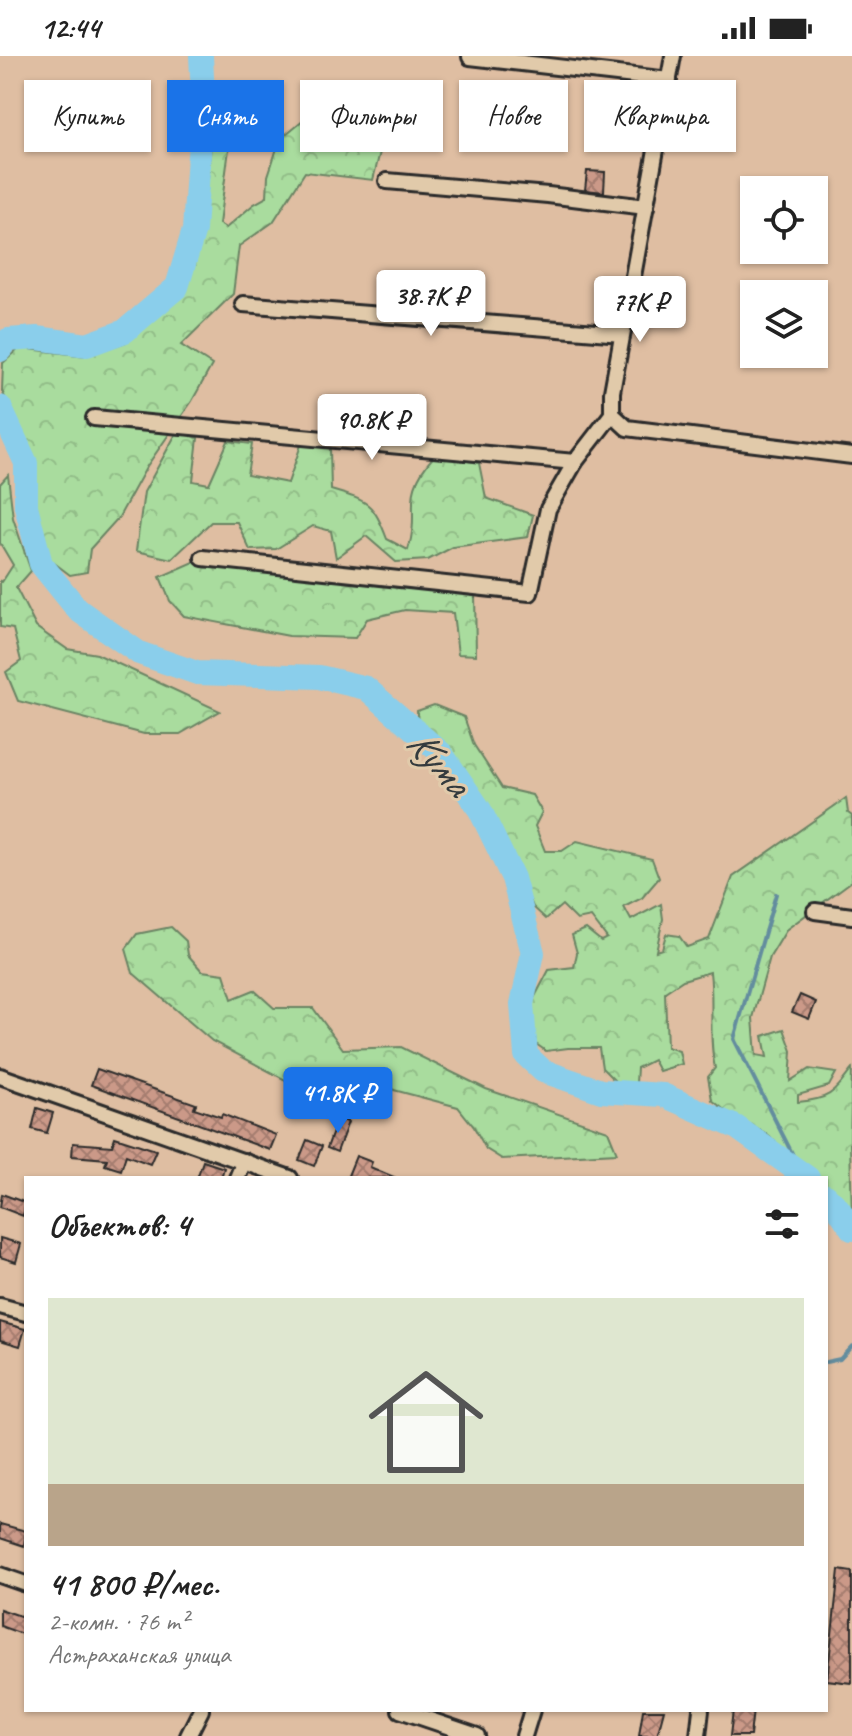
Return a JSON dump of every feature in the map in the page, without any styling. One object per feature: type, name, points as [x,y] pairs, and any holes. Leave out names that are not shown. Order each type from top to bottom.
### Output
[{"type":"street","points":[[470,57],[669,80],[673,56]]},
{"type":"street","points":[[203,558],[530,593],[548,509],[575,462],[612,414],[612,392],[656,152]]},
{"type":"street","points":[[387,181],[646,207]]},
{"type":"street","points":[[243,304],[622,334]]},
{"type":"street","points":[[612,414],[627,428],[852,456]]},
{"type":"street","points":[[94,418],[575,462]]},
{"type":"street","points":[[815,911],[852,916]]},
{"type":"street","points":[[0,1076],[285,1176]]},
{"type":"street","points":[[238,1176],[244,1161]]},
{"type":"street","points":[[0,1306],[24,1312]]},
{"type":"street","points":[[0,1575],[24,1583]]},
{"type":"street","points":[[188,1736],[200,1712]]},
{"type":"street","points":[[406,1712],[477,1736]]},
{"type":"street","points":[[524,1736],[531,1712]]},
{"type":"street","points":[[698,1736],[701,1712]]},
{"type":"green space","points":[[300,122],[300,152],[380,152],[373,180],[305,172],[273,222],[239,246],[233,294],[181,345],[212,365],[192,401],[147,466],[119,517],[90,549],[87,572],[70,575],[49,559],[35,498],[37,465],[2,391],[3,363],[20,348],[86,356],[126,342],[184,291],[204,228],[210,152],[229,152],[219,224],[226,228],[267,197],[268,176],[276,152],[284,152],[284,136]]},
{"type":"green space","points":[[177,432],[198,438],[193,481],[209,484],[228,441],[252,444],[247,475],[288,483],[301,445],[330,448],[331,490],[368,505],[378,517],[387,539],[408,550],[417,481],[435,455],[479,463],[486,498],[533,515],[528,537],[453,547],[428,560],[396,562],[366,536],[336,558],[331,531],[313,526],[276,549],[250,550],[237,522],[211,522],[172,559],[136,551],[144,492]]},
{"type":"green space","points":[[8,475],[13,518],[31,571],[16,588],[36,627],[67,649],[97,654],[220,711],[180,734],[144,734],[18,701],[6,672],[21,661],[13,629],[0,627],[0,581],[13,565],[0,543],[0,484]]},
{"type":"green space","points":[[194,562],[475,593],[476,655],[458,654],[453,613],[405,610],[367,619],[355,638],[289,636],[184,616],[170,601],[160,577]]},
{"type":"green space","points":[[434,705],[464,717],[474,745],[502,788],[532,795],[542,812],[535,826],[545,851],[562,851],[577,841],[652,859],[659,878],[642,898],[624,907],[631,920],[661,904],[663,919],[656,951],[662,949],[666,934],[679,936],[687,947],[709,939],[733,877],[846,798],[848,813],[852,816],[852,881],[787,929],[770,957],[753,1018],[756,1055],[767,1057],[763,1036],[784,1029],[792,1051],[790,1081],[809,1069],[836,1073],[829,1086],[798,1095],[798,1102],[830,1094],[852,1069],[852,1215],[828,1188],[828,1176],[816,1176],[764,1132],[736,1119],[712,1100],[708,1077],[715,1068],[710,972],[683,980],[665,992],[667,1047],[679,1051],[682,1064],[659,1071],[653,1060],[637,1068],[636,1083],[619,1085],[602,1068],[599,1048],[546,1051],[536,1044],[530,1006],[549,970],[574,967],[577,953],[572,935],[586,929],[601,941],[607,938],[591,917],[577,920],[562,905],[546,919],[533,907],[489,806],[454,754],[418,724],[417,711]]},
{"type":"green space","points":[[171,927],[186,941],[188,955],[202,971],[224,974],[232,999],[254,990],[274,1008],[313,1008],[343,1049],[401,1047],[486,1089],[608,1131],[617,1153],[502,1159],[486,1149],[458,1107],[375,1085],[349,1093],[310,1093],[212,1041],[133,973],[126,949],[137,934]]},
{"type":"building","points":[[587,171],[605,172],[604,192],[585,190]]},
{"type":"building","points":[[439,287],[458,289],[456,309],[437,307]]},
{"type":"building","points":[[800,995],[816,1002],[809,1019],[792,1012]]},
{"type":"building","points":[[97,1069],[196,1104],[194,1108],[221,1117],[222,1114],[276,1135],[270,1150],[91,1085]]},
{"type":"building","points":[[37,1108],[53,1113],[47,1133],[32,1129]]},
{"type":"building","points":[[338,1118],[348,1122],[337,1152],[327,1148]]},
{"type":"building","points":[[115,1137],[156,1150],[150,1164],[126,1155],[121,1170],[105,1165],[107,1159],[72,1156],[73,1143],[112,1146]]},
{"type":"building","points":[[307,1140],[322,1146],[314,1166],[299,1160]]},
{"type":"building","points":[[356,1156],[372,1162],[370,1167],[391,1176],[348,1176]]},
{"type":"building","points":[[203,1161],[224,1168],[222,1176],[198,1176]]},
{"type":"building","points":[[2,1194],[24,1202],[23,1216],[0,1207]]},
{"type":"building","points":[[0,1238],[21,1244],[16,1262],[0,1257]]},
{"type":"building","points":[[0,1322],[24,1329],[20,1346],[0,1340]]},
{"type":"building","points":[[0,1524],[24,1530],[24,1546],[0,1538]]},
{"type":"building","points":[[839,1570],[852,1572],[852,1683],[828,1680]]},
{"type":"building","points":[[0,1609],[24,1617],[22,1634],[0,1626]]},
{"type":"building","points":[[643,1712],[663,1712],[657,1736],[639,1736]]},
{"type":"building","points":[[733,1712],[753,1712],[750,1736],[730,1736]]},
{"type":"waterway","name":"Кума","points":[[0,350],[8,340],[37,338],[87,345],[125,331],[177,287],[194,230],[203,96],[201,56]]},
{"type":"waterway","name":"Кума","points":[[0,407],[26,463],[26,506],[41,564],[78,610],[139,653],[197,673],[319,677],[366,688],[441,753],[480,810],[513,878],[533,953],[522,1004],[526,1055],[543,1071],[601,1091],[663,1095],[736,1127],[805,1176]]},
{"type":"waterway","points":[[776,894],[734,1039],[801,1171]]},
{"type":"waterway","name":"Кума","points":[[828,1198],[852,1229]]},
{"type":"waterway","points":[[828,1362],[840,1359],[852,1346]]}]
